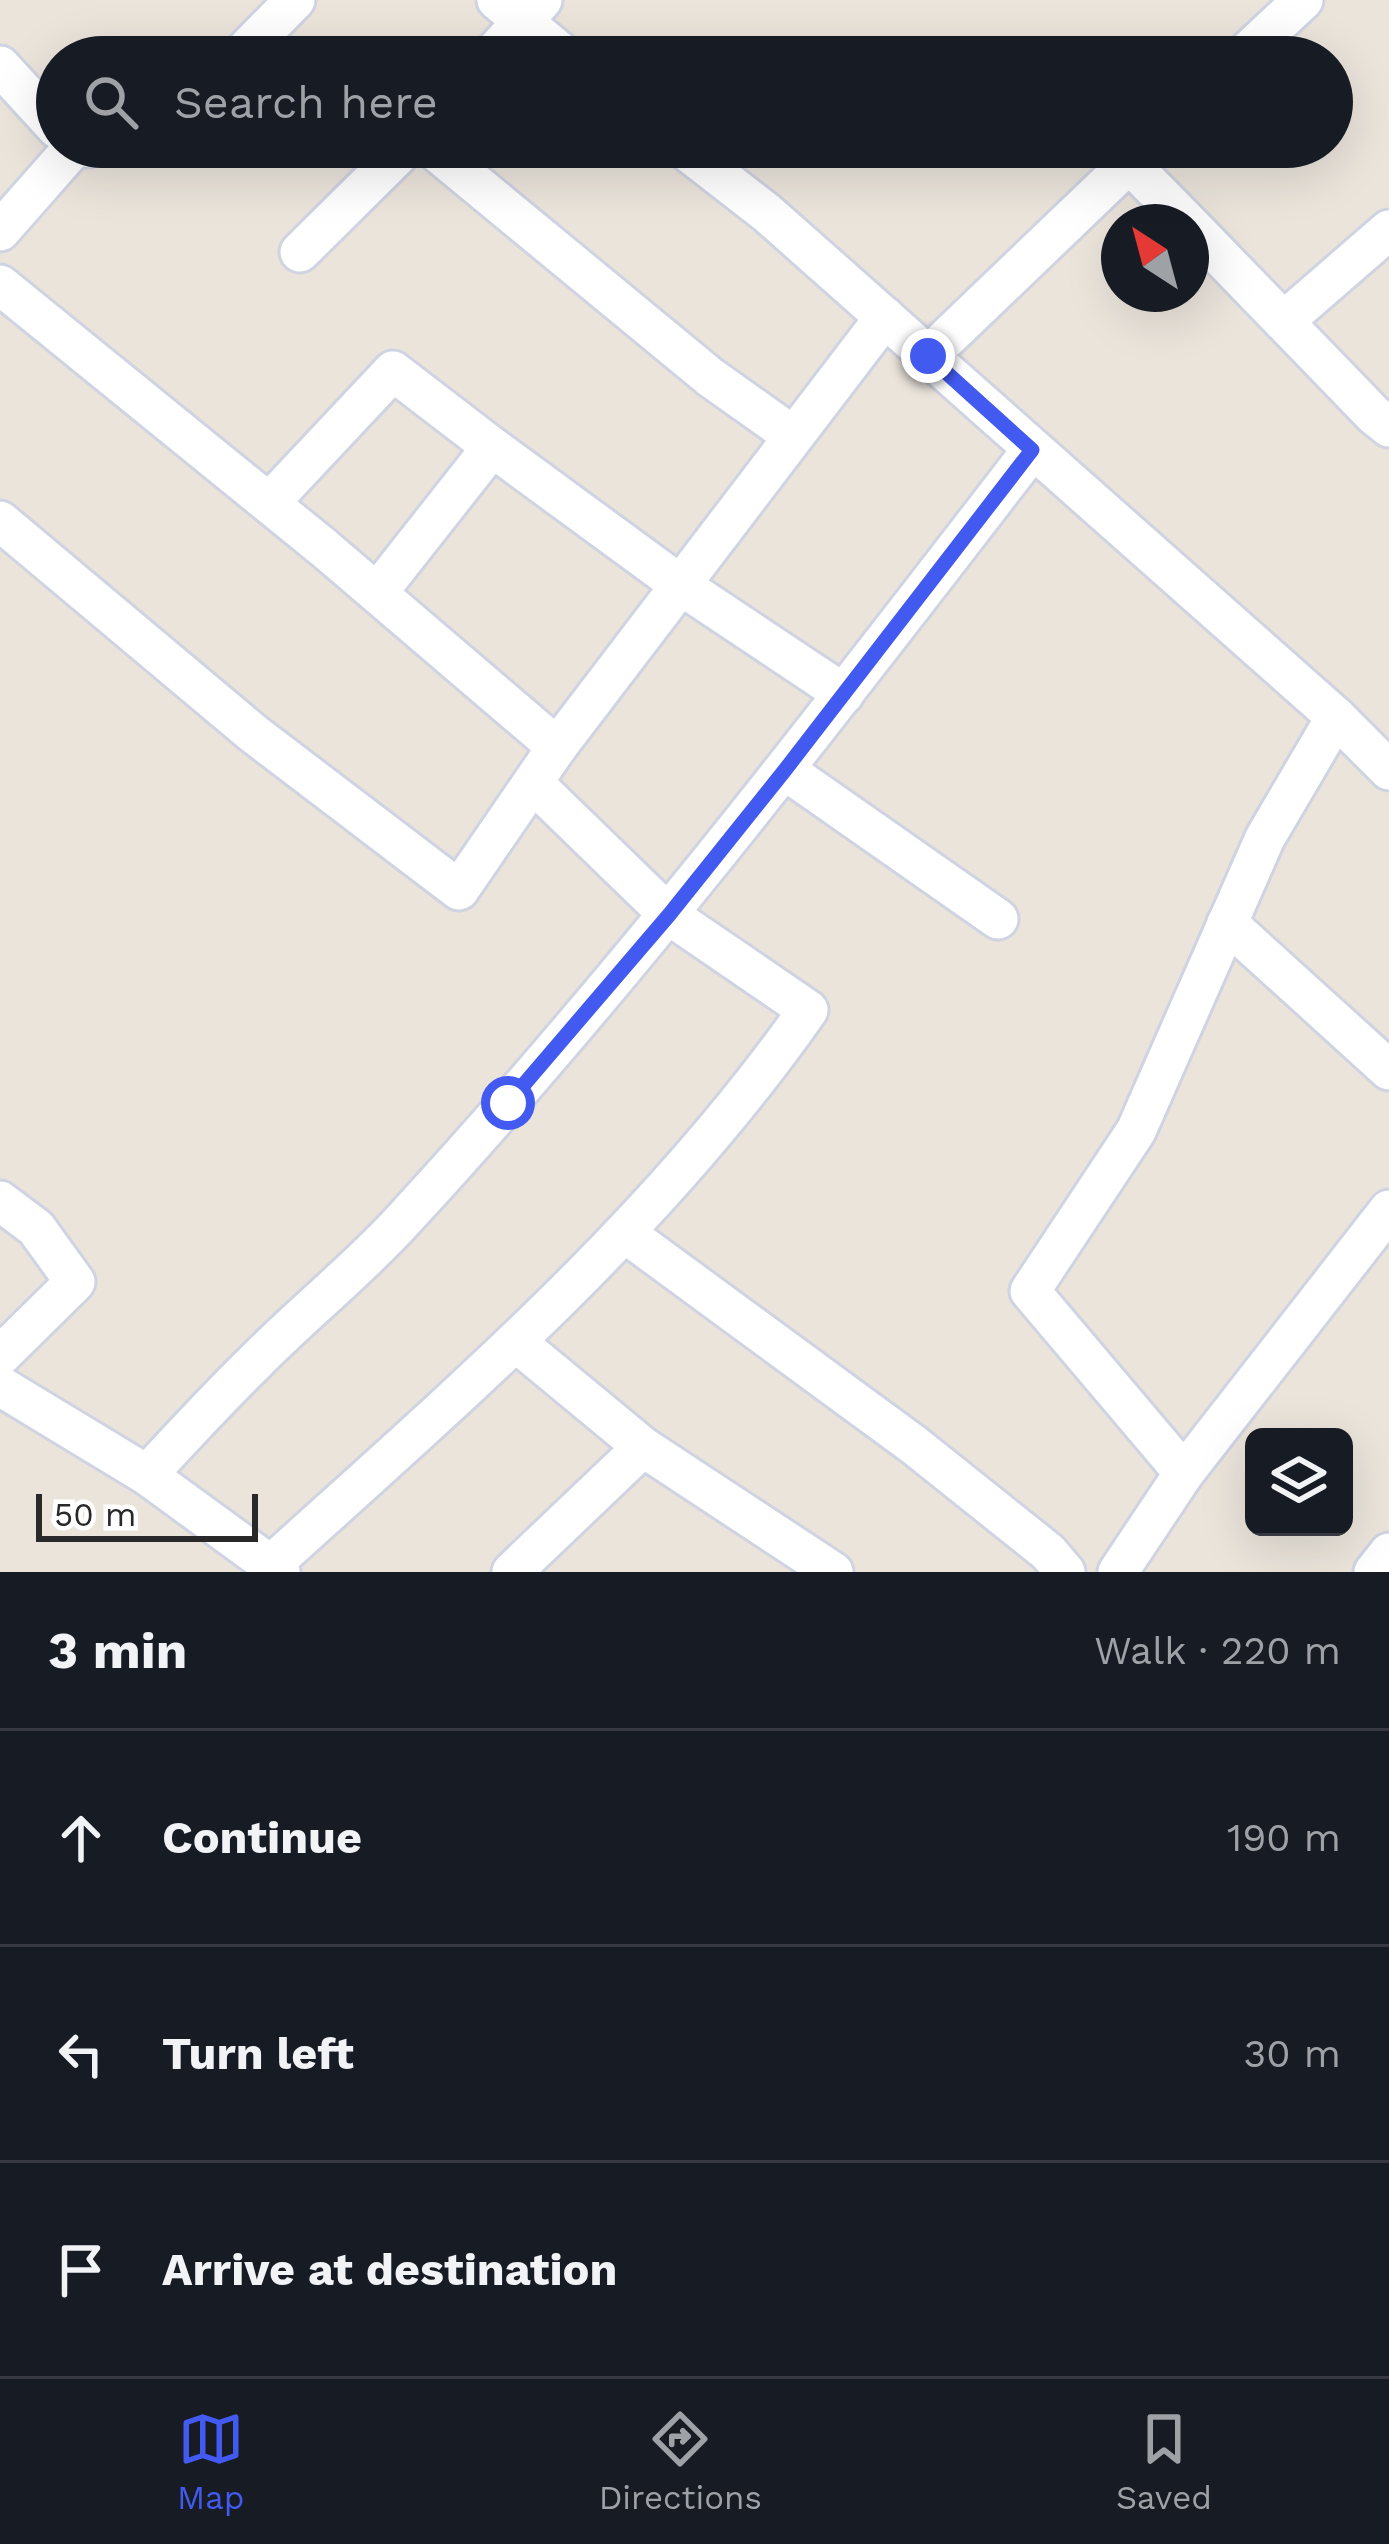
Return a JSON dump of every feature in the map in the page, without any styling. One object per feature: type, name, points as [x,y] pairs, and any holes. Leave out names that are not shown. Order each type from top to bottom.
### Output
[{"type":"street","points":[[259,36],[295,0]]},
{"type":"street","points":[[1264,36],[1303,0]]},
{"type":"street","points":[[503,36],[520,8],[546,36]]},
{"type":"street","points":[[0,66],[36,105]]},
{"type":"street","points":[[0,231],[56,168]]},
{"type":"street","points":[[300,252],[385,168]]},
{"type":"street","points":[[456,168],[710,377],[793,436]]},
{"type":"street","points":[[709,168],[885,317],[1389,770]]},
{"type":"street","points":[[928,356],[1123,168]]},
{"type":"street","points":[[1147,168],[1174,204]]},
{"type":"street","points":[[1284,321],[1389,230]]},
{"type":"street","points":[[1209,244],[1389,427]]},
{"type":"street","points":[[0,285],[269,503],[557,747]]},
{"type":"street","points":[[0,520],[254,734],[459,890],[557,747],[885,317]]},
{"type":"street","points":[[269,503],[393,371],[679,584],[844,694]]},
{"type":"street","points":[[376,593],[493,447]]},
{"type":"street","points":[[147,1474],[254,1362],[401,1223],[508,1103],[669,915],[1032,450]]},
{"type":"street","points":[[1184,1473],[1030,1291],[1136,1131],[1265,838],[1336,718]]},
{"type":"street","points":[[785,770],[998,919]]},
{"type":"street","points":[[0,1386],[147,1474],[275,1569],[626,1233],[761,1077],[808,1010],[669,915],[532,783]]},
{"type":"street","points":[[1227,923],[1389,1070]]},
{"type":"street","points":[[0,1201],[36,1228],[75,1282],[0,1356]]},
{"type":"street","points":[[1118,1572],[1184,1473],[1389,1210]]},
{"type":"street","points":[[626,1233],[914,1444],[1048,1552],[1065,1572]]},
{"type":"street","points":[[516,1342],[644,1447],[833,1572]]},
{"type":"street","points":[[512,1572],[644,1447]]},
{"type":"street","points":[[1374,1572],[1389,1553]]},
{"type":"route","points":[[508,1103],[669,915],[1032,450],[928,356]]}]
